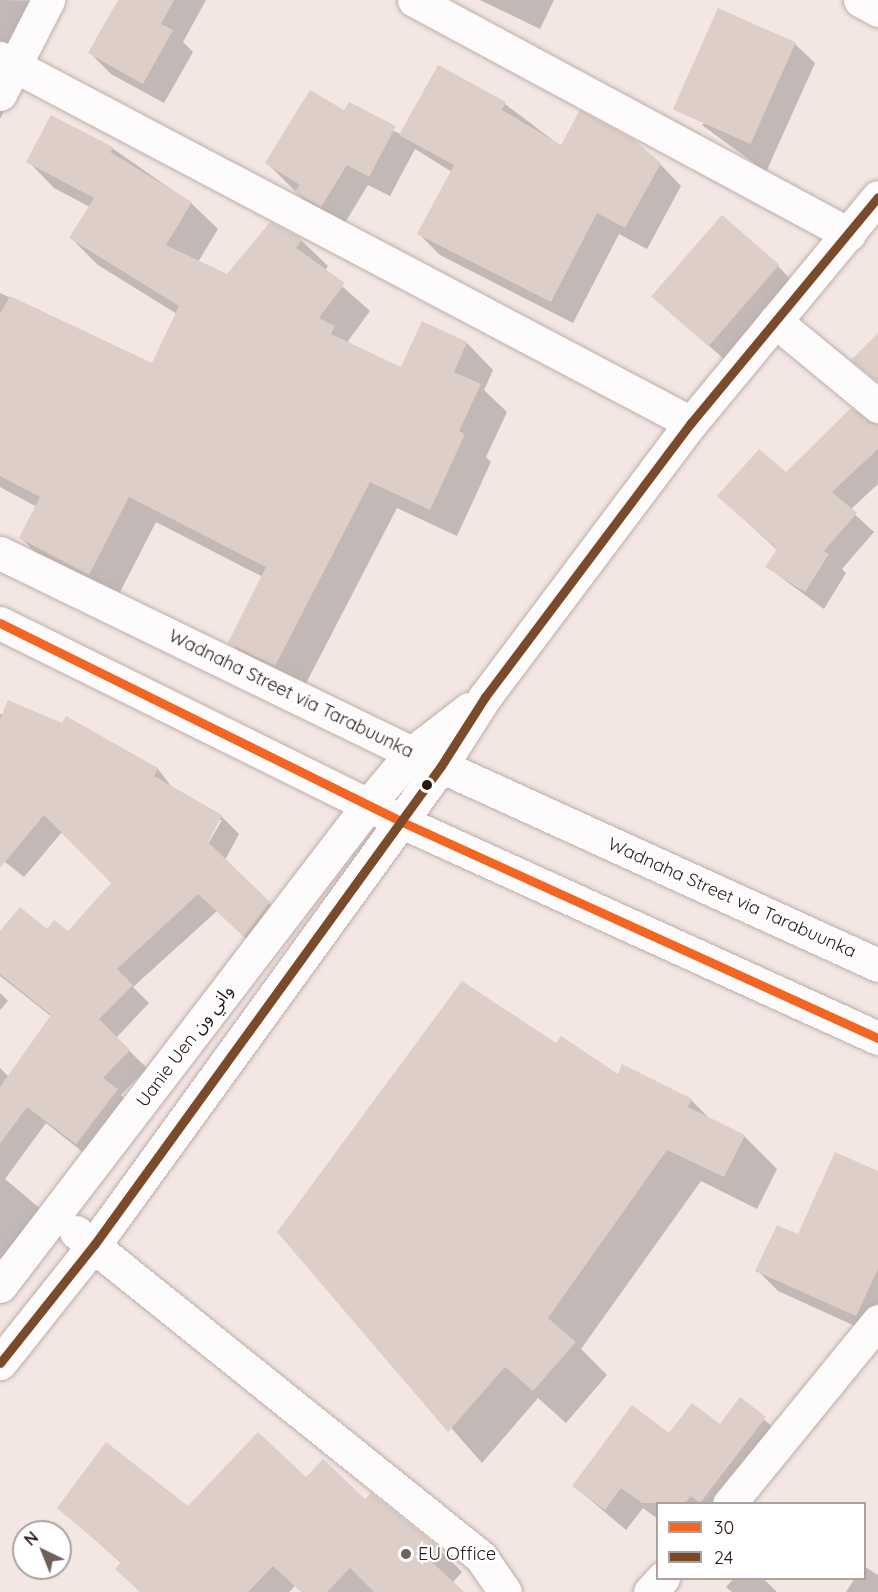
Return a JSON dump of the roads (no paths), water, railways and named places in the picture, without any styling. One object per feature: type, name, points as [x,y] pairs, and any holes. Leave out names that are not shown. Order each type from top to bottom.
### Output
[{"type":"street","points":[[0,94],[7,62],[48,0]]},
{"type":"street","points":[[414,0],[849,234]]},
{"type":"street","points":[[860,0],[878,10]]},
{"type":"street","points":[[7,62],[692,423]]},
{"type":"street","points":[[0,1363],[94,1245],[441,766],[485,697],[692,423],[877,200]]},
{"type":"street","points":[[776,321],[878,406]]},
{"type":"street","name":"Wadnaha Street via Tarabuunka","points":[[0,553],[411,753],[878,965]]},
{"type":"street","points":[[0,623],[400,821],[878,1038]]},
{"type":"street","name":"Uanie Uen واني ون","points":[[0,1287],[369,804],[411,753],[485,697]]},
{"type":"street","points":[[55,1217],[94,1245],[481,1557],[505,1592]]},
{"type":"street","points":[[730,1502],[878,1321]]},
{"type":"street","points":[[650,1592],[661,1580]]},
{"type":"place","name":"EU Office","points":[[406,1554]]}]
